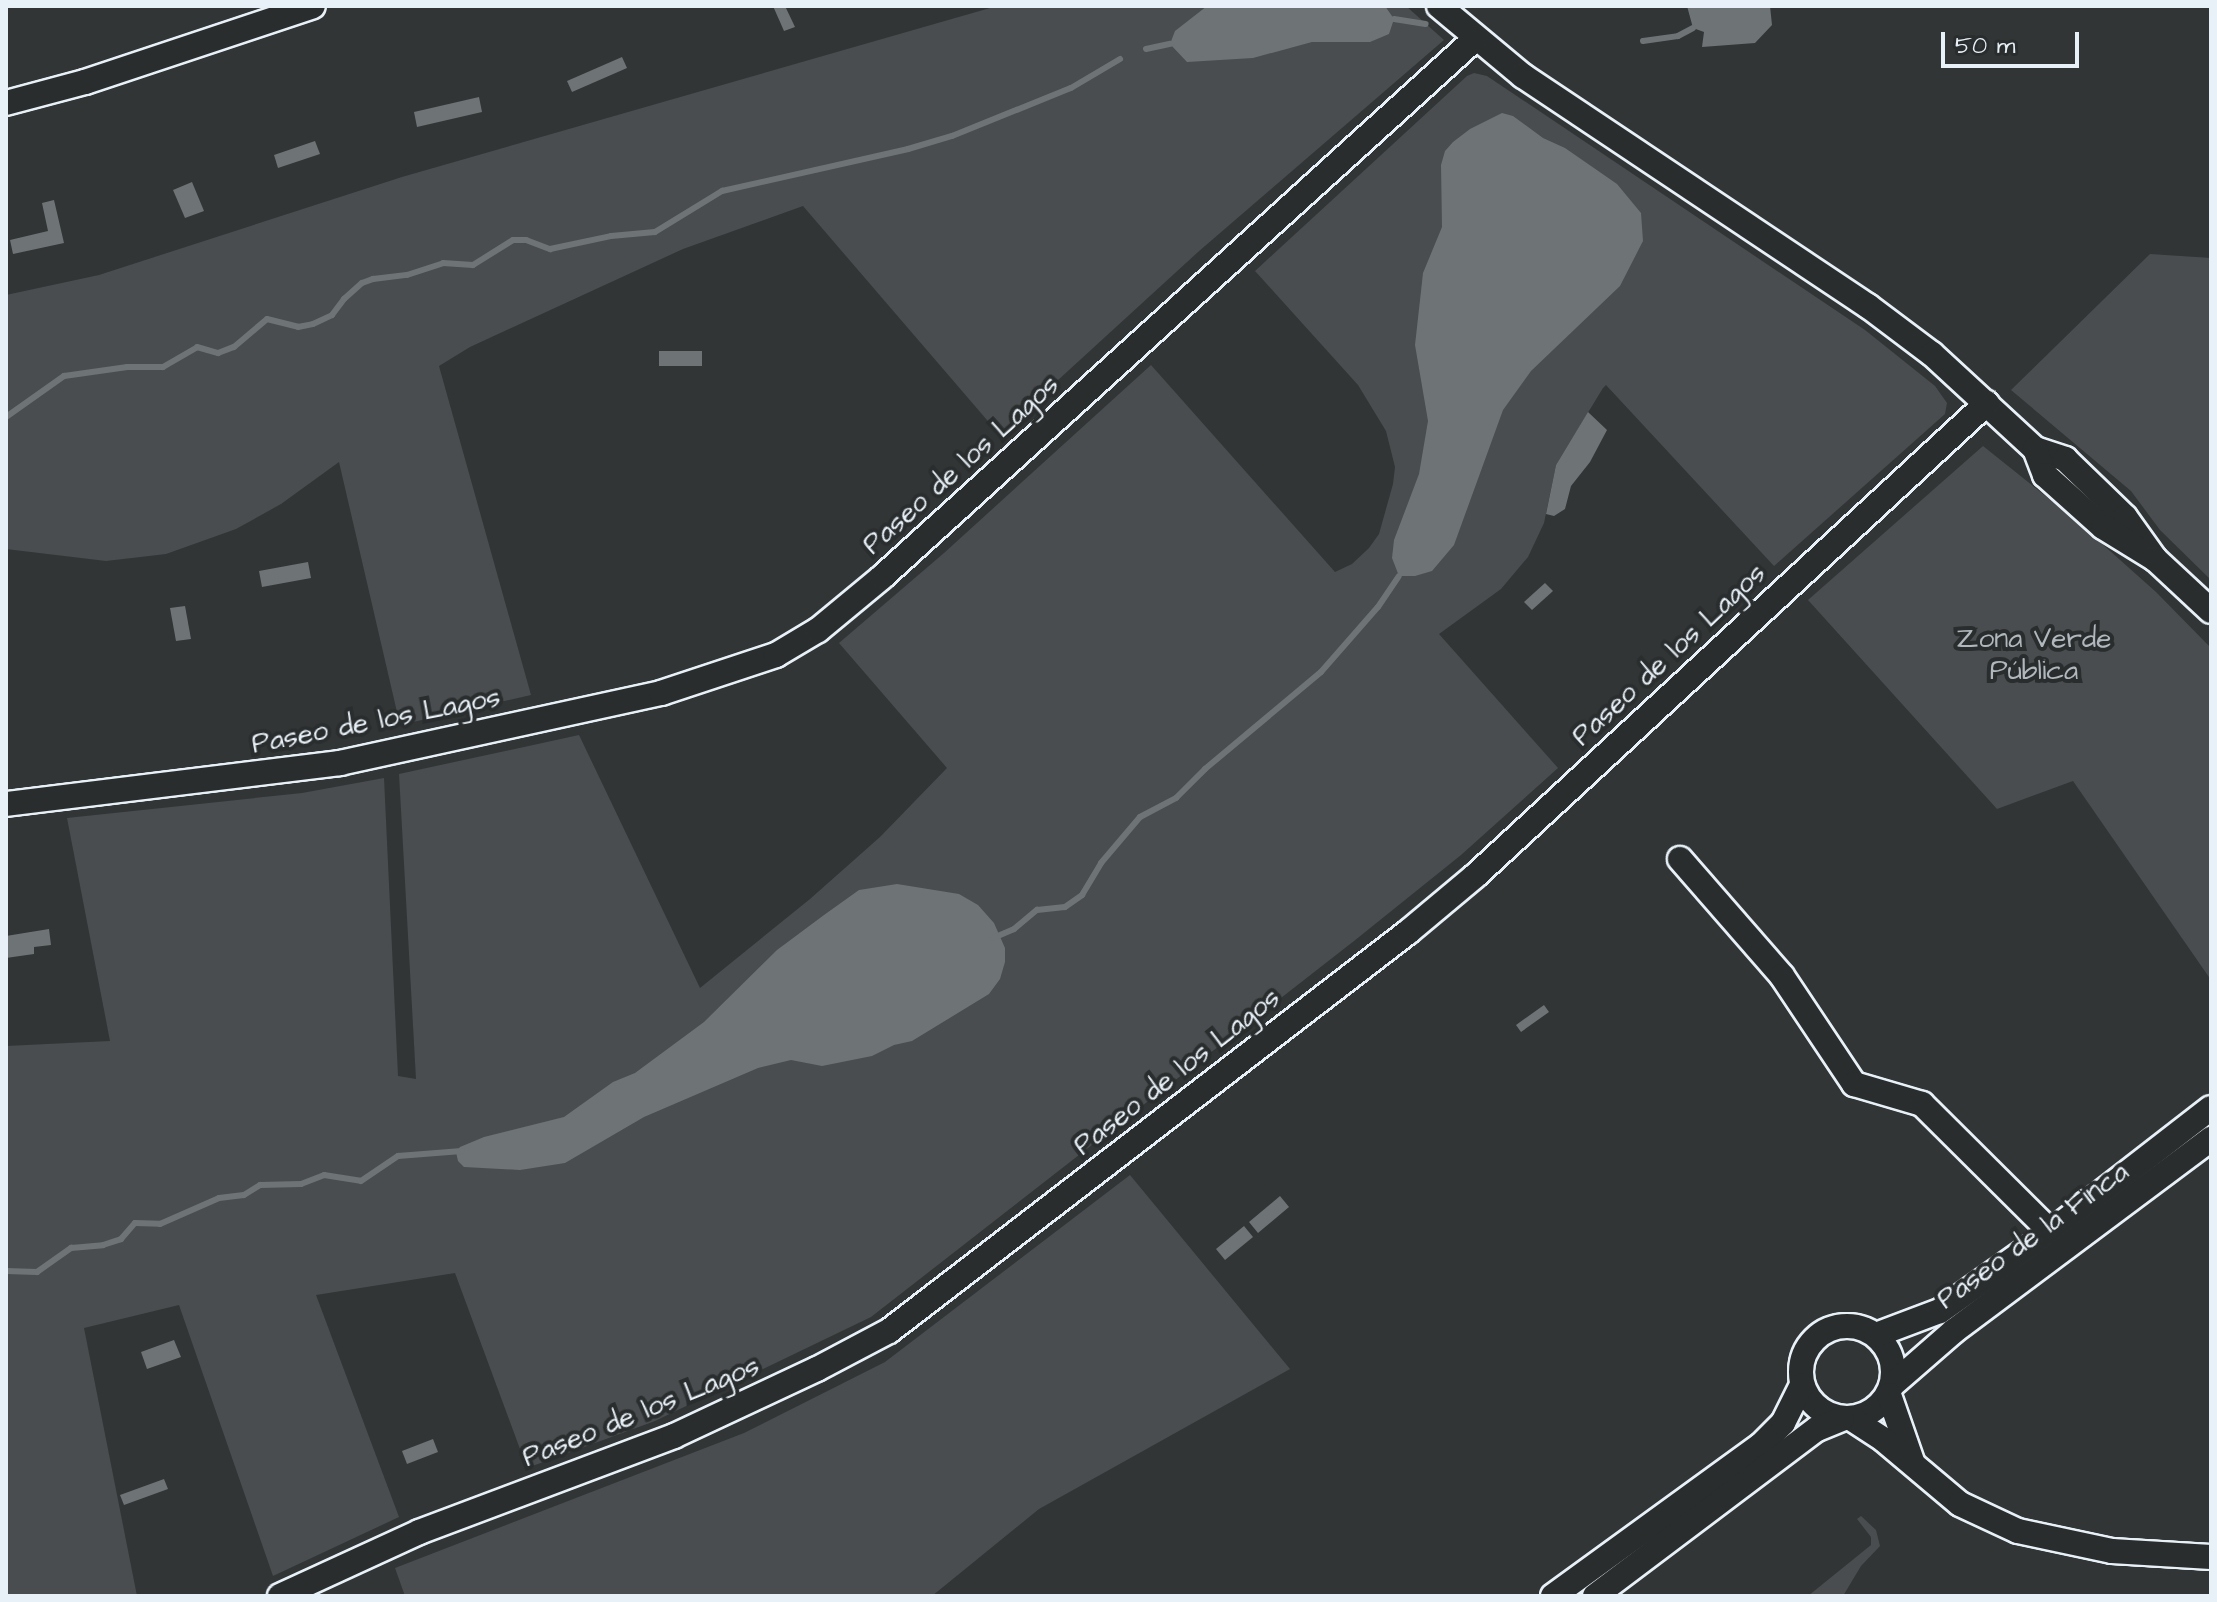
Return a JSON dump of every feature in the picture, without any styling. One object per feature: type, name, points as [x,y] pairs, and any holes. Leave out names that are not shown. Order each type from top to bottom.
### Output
[{"type":"street","points":[[6,103],[85,82],[313,6]]},
{"type":"street","points":[[1439,6],[1475,39],[1593,124],[1868,306],[1932,354],[2035,449],[2045,475],[2103,527],[2155,559],[2211,611]]},
{"type":"street","name":"Paseo de los Lagos","points":[[6,804],[340,763],[661,693],[776,655],[818,630],[882,577],[1475,39]]},
{"type":"street","name":"Paseo de los Lagos","points":[[280,1596],[419,1532],[674,1436],[829,1364],[889,1331],[1408,932],[1475,876],[1987,403]]},
{"type":"street","name":"Paseo de la Finca","points":[[1680,859],[1782,976],[1854,1084],[1922,1104],[2051,1232]]},
{"type":"street","name":"Paseo de la Finca","points":[[1876,1335],[1940,1311],[2051,1232],[2211,1108]]},
{"type":"street","name":"Paseo de la Finca","points":[[1890,1390],[1954,1331],[2211,1139]]},
{"type":"street","points":[[1914,1467],[1890,1390],[1894,1366],[1888,1349],[1876,1335],[1855,1326],[1831,1328],[1812,1341],[1801,1362],[1802,1385],[1810,1401],[1824,1413],[1847,1419],[1960,1504],[2018,1531],[2112,1551],[2211,1557]]},
{"type":"street","points":[[1553,1596],[1759,1447],[1783,1423],[1802,1385]]},
{"type":"street","points":[[1595,1596],[1817,1429],[1873,1411],[1890,1390]]},
{"type":"green space","points":[[997,6],[1406,6],[1444,40],[1198,252],[999,434],[803,206],[683,249],[470,347],[439,366],[531,695],[400,725],[339,462],[281,504],[236,529],[166,554],[106,561],[6,549],[6,295],[99,275],[402,177]]},
{"type":"green space","points":[[1474,73],[1487,76],[1865,330],[1935,386],[1947,403],[1945,414],[1774,566],[1606,385],[1556,465],[1544,523],[1528,557],[1501,589],[1439,634],[1558,768],[1461,855],[1354,941],[871,1317],[655,1421],[527,1468],[455,1273],[316,1295],[399,1517],[273,1576],[179,1305],[84,1328],[137,1596],[6,1596],[6,1046],[110,1041],[67,818],[302,793],[384,778],[398,1076],[416,1079],[399,774],[579,735],[700,988],[810,899],[880,837],[947,768],[839,643],[944,553],[1151,365],[1335,572],[1352,564],[1369,548],[1379,534],[1393,484],[1395,467],[1386,431],[1358,385],[1255,271],[1467,76]]},
{"type":"green space","points":[[2150,254],[2211,258],[2211,580],[2160,530],[2131,491],[2011,390]]},
{"type":"green space","name":"Zona Verde Pública","points":[[1983,446],[2073,518],[2156,592],[2211,648],[2211,980],[2073,781],[1997,809],[1808,600]]},
{"type":"green space","points":[[1130,1175],[1290,1369],[1039,1509],[932,1596],[405,1596],[395,1568],[744,1433],[885,1362]]},
{"type":"green space","points":[[1861,1516],[1876,1530],[1880,1546],[1861,1566],[1843,1596],[1808,1596],[1871,1545],[1871,1537],[1857,1519]]},
{"type":"shaded area","points":[[773,6],[785,6],[795,27],[784,31]]},
{"type":"shaded area","points":[[1207,6],[1385,6],[1394,19],[1389,34],[1370,42],[1312,42],[1253,58],[1187,62],[1170,44],[1175,31]]},
{"type":"shaded area","points":[[1687,6],[1770,6],[1772,25],[1755,43],[1702,47],[1704,32],[1693,28]]},
{"type":"shaded area","points":[[622,57],[627,68],[572,92],[567,81]]},
{"type":"shaded area","points":[[479,97],[482,112],[417,127],[414,112]]},
{"type":"shaded area","points":[[1502,113],[1513,116],[1543,138],[1565,148],[1617,184],[1641,213],[1643,241],[1620,286],[1531,371],[1503,410],[1454,545],[1432,571],[1399,576],[1392,558],[1394,540],[1419,474],[1428,421],[1415,345],[1423,273],[1442,227],[1441,165],[1445,151],[1453,142],[1470,129]]},
{"type":"shaded area","points":[[315,141],[320,154],[278,168],[274,155]]},
{"type":"shaded area","points":[[192,182],[204,211],[185,218],[173,190]]},
{"type":"shaded area","points":[[54,200],[64,243],[13,254],[10,240],[48,231],[42,203]]},
{"type":"shaded area","points":[[659,351],[702,351],[702,366],[659,366]]},
{"type":"shaded area","points":[[1588,412],[1607,430],[1590,462],[1571,486],[1565,509],[1554,516],[1546,514],[1556,465]]},
{"type":"shaded area","points":[[308,562],[311,578],[262,587],[259,571]]},
{"type":"shaded area","points":[[1545,583],[1553,591],[1532,610],[1524,602]]},
{"type":"shaded area","points":[[185,606],[191,639],[176,641],[170,608]]},
{"type":"shaded area","points":[[897,884],[959,894],[978,905],[994,923],[1005,948],[1005,962],[1000,979],[989,994],[912,1041],[894,1045],[872,1056],[822,1066],[791,1060],[758,1068],[644,1117],[565,1163],[520,1170],[464,1167],[458,1161],[456,1152],[460,1147],[484,1137],[564,1117],[613,1082],[635,1073],[704,1022],[777,950],[824,915],[859,890]]},
{"type":"shaded area","points":[[49,929],[51,945],[34,947],[34,954],[6,958],[6,936]]},
{"type":"shaded area","points":[[1544,1005],[1549,1012],[1521,1032],[1516,1025]]},
{"type":"shaded area","points":[[1280,1196],[1289,1207],[1258,1233],[1249,1222]]},
{"type":"shaded area","points":[[1244,1226],[1253,1237],[1225,1260],[1216,1249]]},
{"type":"shaded area","points":[[174,1340],[181,1357],[147,1369],[141,1352]]},
{"type":"shaded area","points":[[433,1439],[438,1452],[407,1464],[402,1451]]},
{"type":"shaded area","points":[[164,1479],[168,1489],[124,1505],[120,1495]]},
{"type":"waterway","points":[[1394,19],[1426,24]]},
{"type":"waterway","points":[[1643,41],[1678,36],[1693,28]]},
{"type":"waterway","points":[[1146,49],[1170,44]]},
{"type":"waterway","points":[[6,417],[64,376],[127,367],[163,367],[197,347],[218,353],[234,347],[267,319],[298,327],[313,324],[332,315],[362,283],[373,279],[407,275],[443,263],[473,265],[513,240],[526,240],[550,249],[611,236],[655,232],[722,191],[908,149],[952,136],[1071,88],[1120,59]]},
{"type":"waterway","points":[[993,938],[1014,929],[1037,910],[1065,907],[1082,895],[1101,863],[1140,817],[1176,798],[1205,769],[1321,672],[1378,607],[1399,576]]},
{"type":"waterway","points":[[6,1271],[37,1272],[71,1248],[103,1245],[121,1239],[135,1223],[160,1224],[219,1198],[244,1195],[260,1185],[301,1184],[324,1175],[361,1181],[398,1156],[462,1151]]}]
